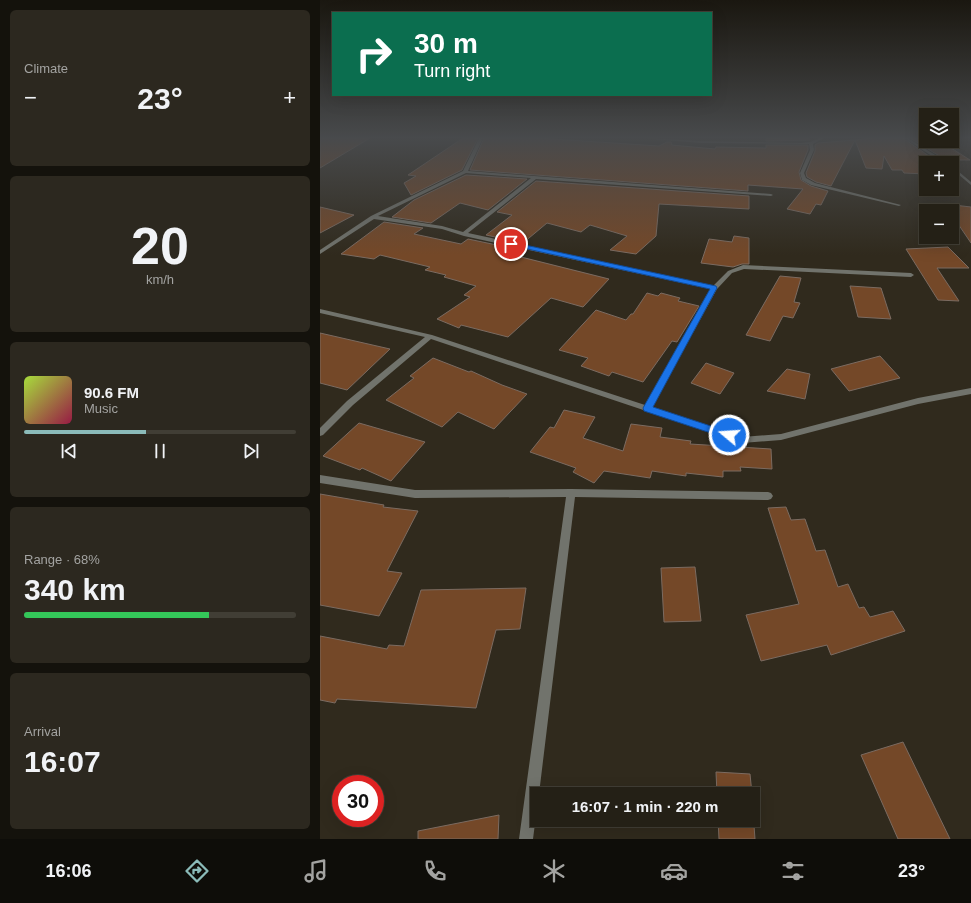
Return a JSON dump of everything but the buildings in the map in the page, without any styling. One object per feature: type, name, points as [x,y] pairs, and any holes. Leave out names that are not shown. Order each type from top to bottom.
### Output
[{"type":"street","points":[[320,252],[373,217],[454,177]]},
{"type":"street","points":[[464,234],[534,177]]},
{"type":"street","points":[[536,177],[771,195]]},
{"type":"street","points":[[803,177],[813,184],[899,205]]},
{"type":"street","points":[[963,177],[971,184]]},
{"type":"street","points":[[373,217],[442,228],[714,288]]},
{"type":"street","points":[[647,408],[714,288],[730,272],[743,267],[912,276]]},
{"type":"street","points":[[320,311],[430,336],[742,440],[781,438],[918,401],[971,391]]},
{"type":"street","points":[[320,433],[350,403],[430,336]]},
{"type":"street","points":[[320,479],[415,494],[571,493],[768,496]]},
{"type":"street","points":[[526,839],[571,493]]},
{"type":"route","points":[[511,244],[714,288],[647,408],[729,435]]}]
